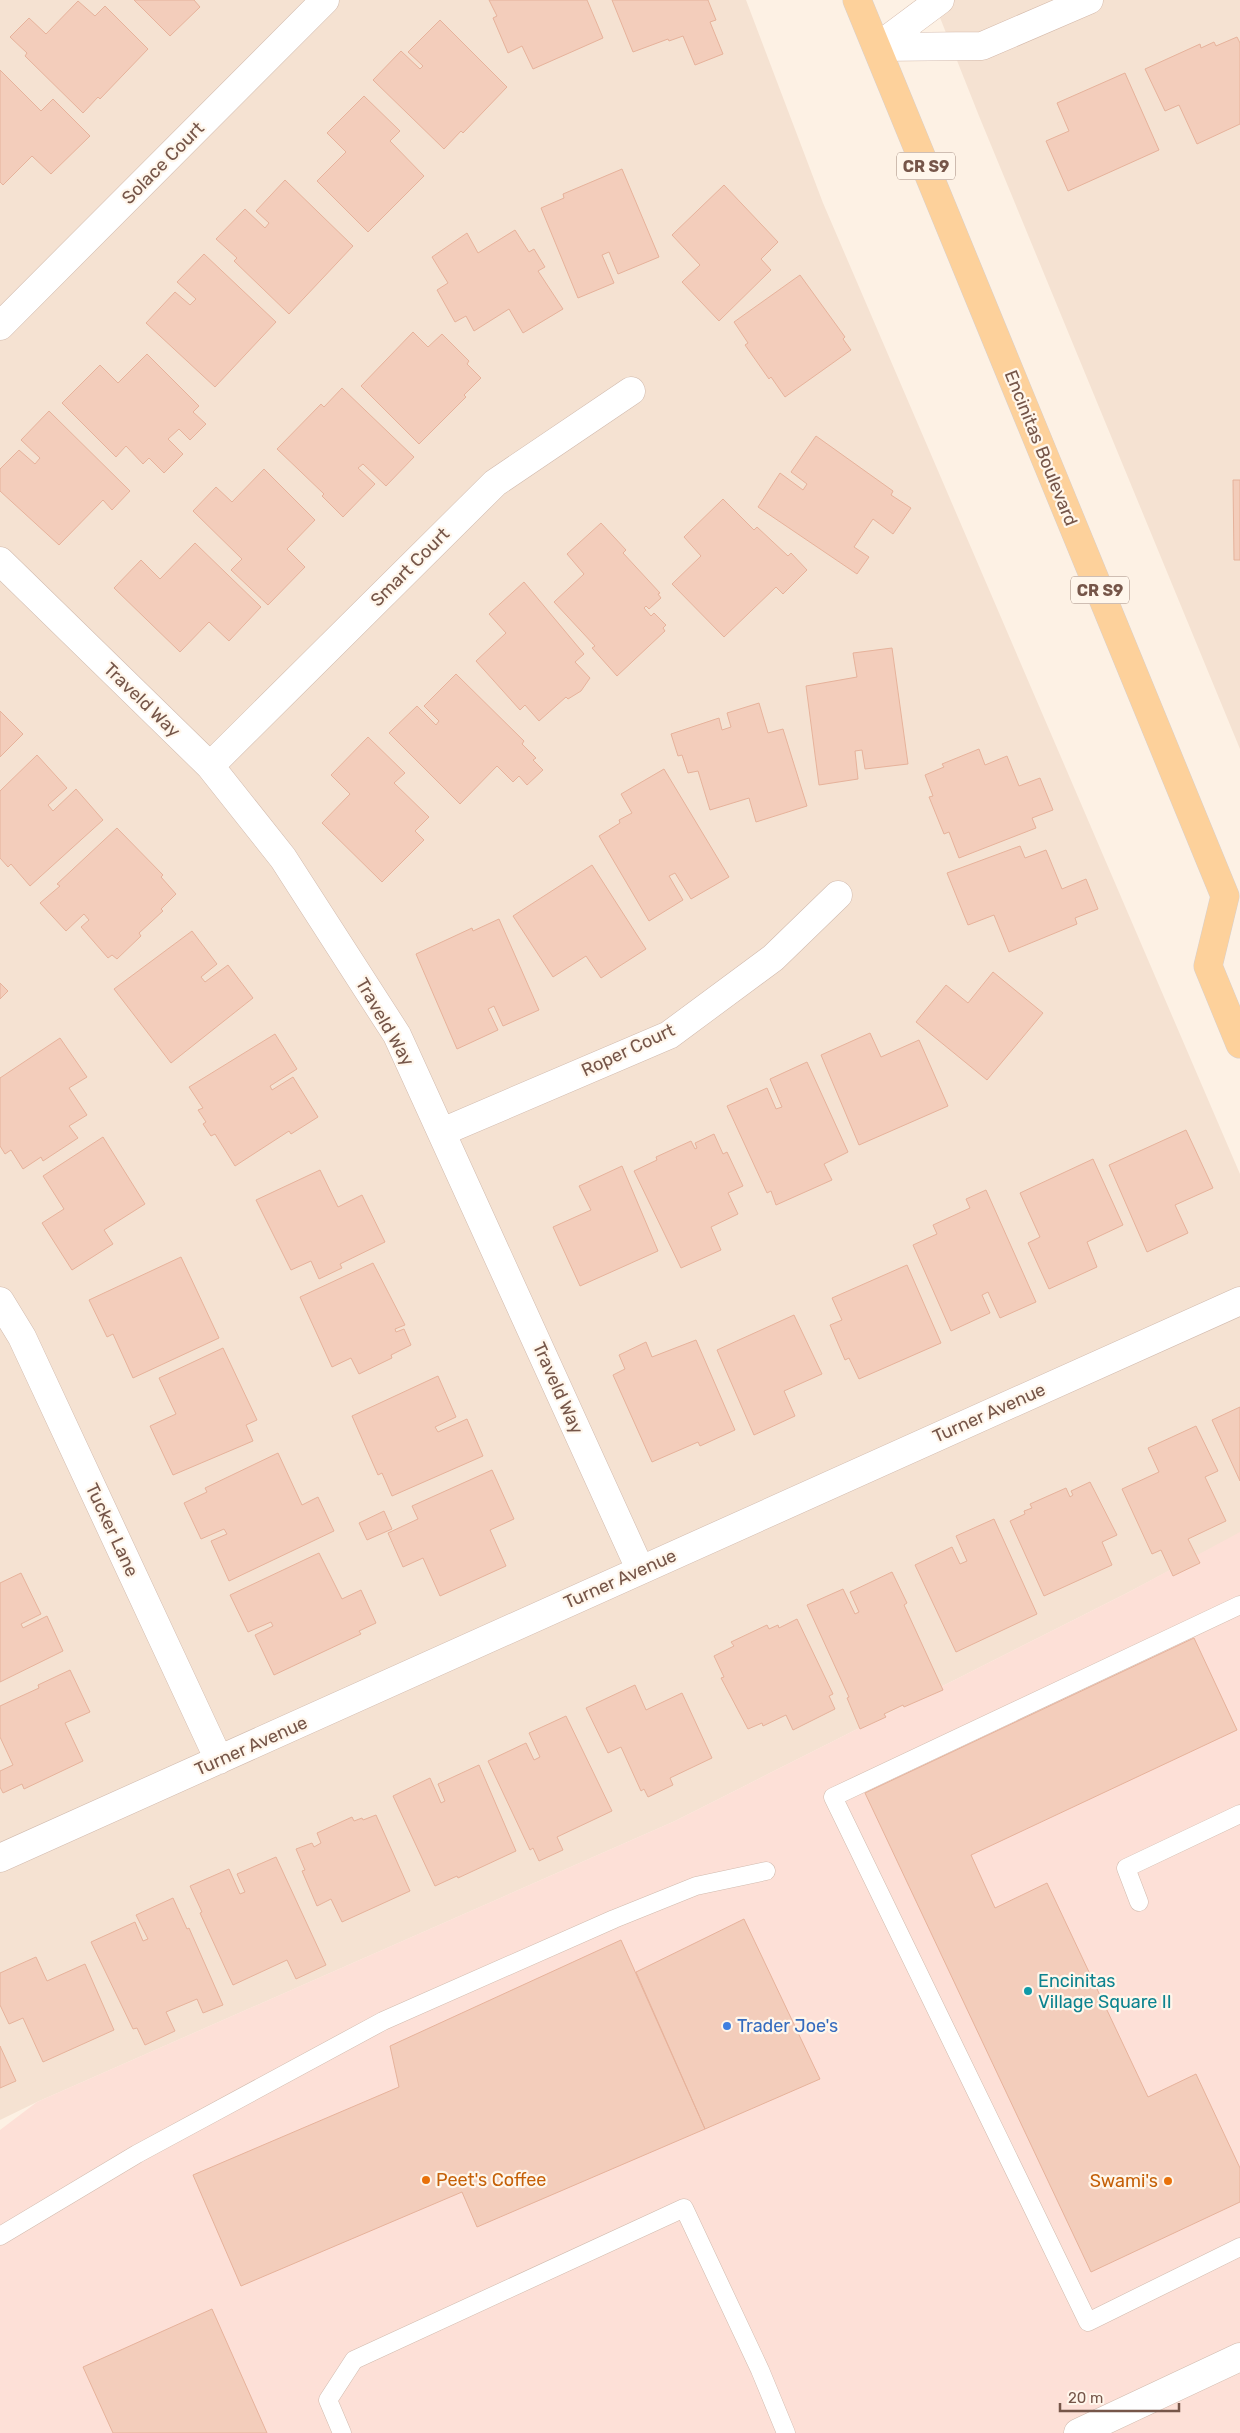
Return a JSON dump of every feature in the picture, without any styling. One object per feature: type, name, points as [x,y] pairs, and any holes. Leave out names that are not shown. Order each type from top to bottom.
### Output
[{"type":"main road","name":"Encinitas Boulevard","points":[[857,0],[1232,899],[1208,966],[1240,1044]]},
{"type":"street","name":"Solace Court","points":[[0,326],[325,0]]},
{"type":"street","points":[[876,46],[940,0]]},
{"type":"street","points":[[876,46],[982,46],[1090,0]]},
{"type":"street","name":"Smart Court","points":[[210,766],[495,483],[631,391]]},
{"type":"street","name":"Traveld Way","points":[[0,561],[210,766],[283,858],[396,1035],[442,1132],[640,1569]]},
{"type":"street","name":"Roper Court","points":[[442,1132],[669,1035],[773,958],[838,895]]},
{"type":"street","name":"Tucker Lane","points":[[0,1301],[22,1337],[219,1760]]},
{"type":"street","name":"Turner Avenue","points":[[0,1858],[1240,1301]]},
{"type":"street","points":[[1078,2433],[1240,2357]]},
{"type":"lane","points":[[1240,1605],[833,1797],[1088,2322],[1240,2247]]},
{"type":"lane","points":[[1140,1902],[1126,1868],[1240,1814]]},
{"type":"lane","points":[[0,2236],[137,2154],[383,2021],[614,1919],[696,1886],[766,1871]]},
{"type":"lane","points":[[342,2433],[328,2400],[354,2360],[684,2208],[760,2370],[786,2433]]},
{"type":"shaded area","points":[[0,0],[746,0],[823,203],[1240,1174],[1240,1533],[1129,1592],[675,1821],[0,2120]]},
{"type":"shaded area","points":[[933,0],[1240,0],[1240,749],[979,116]]},
{"type":"shaded area","points":[[1240,1532],[1240,2433],[0,2433],[0,2130],[37,2102],[675,1821],[1129,1592]]},
{"type":"building","points":[[134,0],[194,0],[200,7],[170,36]]},
{"type":"building","points":[[489,0],[587,0],[603,38],[533,69],[522,46],[508,53],[493,18],[497,16]]},
{"type":"building","points":[[612,0],[708,0],[716,20],[710,22],[723,54],[695,65],[683,36],[669,41],[668,39],[633,52]]},
{"type":"building","points":[[78,1],[95,16],[105,6],[148,49],[100,99],[98,97],[83,113],[25,56],[27,53],[10,37],[29,18],[46,34]]},
{"type":"building","points":[[440,20],[507,87],[463,133],[461,131],[444,149],[373,80],[401,51],[420,69],[423,66],[408,52]]},
{"type":"building","points":[[1237,37],[1240,43],[1240,124],[1197,144],[1179,105],[1165,111],[1145,69],[1200,44],[1201,48],[1214,42],[1216,46]]},
{"type":"building","points":[[0,70],[41,111],[53,99],[90,136],[51,174],[32,156],[3,185],[0,182]]},
{"type":"building","points":[[1125,73],[1159,150],[1068,191],[1046,141],[1069,131],[1057,103]]},
{"type":"building","points":[[364,96],[400,131],[390,141],[424,176],[368,232],[317,181],[346,152],[327,133]]},
{"type":"building","points":[[622,169],[659,257],[618,274],[609,252],[602,255],[614,283],[578,298],[541,208],[564,198],[563,194]]},
{"type":"building","points":[[285,180],[353,246],[289,314],[234,261],[237,258],[216,239],[245,209],[265,228],[269,223],[256,211]]},
{"type":"building","points":[[724,185],[778,242],[761,259],[771,270],[719,321],[682,282],[700,265],[672,235]]},
{"type":"building","points":[[515,230],[529,252],[534,249],[545,267],[538,271],[563,309],[523,333],[509,309],[474,331],[466,316],[455,322],[437,290],[448,283],[432,257],[467,233],[478,253]]},
{"type":"building","points":[[204,254],[276,322],[215,387],[146,323],[175,292],[190,305],[196,299],[177,282]]},
{"type":"building","points":[[800,275],[845,337],[843,339],[851,350],[785,397],[771,377],[769,379],[745,345],[748,343],[734,322]]},
{"type":"building","points":[[413,332],[428,347],[442,334],[469,361],[467,364],[481,378],[464,395],[466,397],[419,444],[361,386]]},
{"type":"building","points":[[147,354],[199,406],[193,412],[206,424],[190,440],[179,429],[168,439],[183,454],[164,473],[149,458],[143,464],[126,446],[116,457],[62,403],[100,365],[118,383]]},
{"type":"building","points":[[342,388],[414,457],[386,486],[363,464],[358,468],[375,484],[343,517],[322,496],[324,494],[277,449],[321,404],[324,407]]},
{"type":"building","points":[[49,411],[130,491],[112,510],[103,500],[59,545],[0,491],[0,469],[19,450],[35,464],[40,458],[21,440]]},
{"type":"building","points":[[816,436],[893,491],[891,495],[911,508],[893,534],[873,519],[854,547],[869,557],[857,574],[758,507],[780,473],[803,490],[807,484],[791,472]]},
{"type":"building","points":[[264,469],[315,520],[287,549],[305,567],[268,605],[231,570],[242,559],[193,511],[216,487],[232,502]]},
{"type":"building","points":[[1233,480],[1240,480],[1240,560],[1234,560]]},
{"type":"building","points":[[723,499],[754,530],[757,527],[788,556],[791,553],[807,570],[783,594],[776,587],[724,637],[672,584],[701,556],[684,537]]},
{"type":"building","points":[[601,523],[626,550],[623,553],[660,593],[658,594],[661,598],[649,609],[646,606],[644,608],[651,616],[654,613],[666,625],[663,628],[665,631],[617,676],[592,648],[595,646],[554,602],[584,574],[567,554]]},
{"type":"building","points":[[195,543],[261,607],[229,641],[209,622],[180,652],[114,588],[141,560],[160,579]]},
{"type":"building","points":[[524,582],[584,654],[575,662],[590,678],[581,691],[568,699],[566,697],[539,721],[525,705],[520,710],[476,661],[506,633],[489,614]]},
{"type":"building","points":[[892,648],[908,764],[865,769],[862,750],[855,751],[858,779],[819,785],[806,686],[857,677],[853,653]]},
{"type":"building","points":[[456,674],[524,741],[522,744],[536,758],[533,760],[543,770],[527,785],[519,776],[513,782],[497,766],[460,804],[389,733],[417,706],[436,725],[439,721],[424,706]]},
{"type":"building","points":[[759,703],[768,733],[783,729],[807,806],[756,822],[749,798],[710,810],[698,771],[688,773],[682,755],[678,756],[671,734],[719,718],[722,730],[731,727],[727,713]]},
{"type":"building","points":[[0,711],[23,734],[0,757]]},
{"type":"building","points":[[368,737],[405,773],[394,783],[429,817],[415,831],[424,840],[382,882],[322,823],[350,794],[331,775]]},
{"type":"building","points":[[979,749],[985,765],[1007,756],[1019,786],[1040,778],[1053,810],[1032,818],[1036,828],[959,858],[949,832],[944,834],[929,797],[933,796],[925,775],[944,767],[942,764]]},
{"type":"building","points":[[37,755],[67,788],[48,805],[53,811],[76,789],[103,820],[30,886],[11,864],[8,867],[0,858],[0,791]]},
{"type":"building","points":[[664,769],[729,877],[691,899],[675,873],[669,876],[683,900],[649,921],[599,836],[620,823],[619,820],[632,813],[621,794]]},
{"type":"building","points":[[117,828],[163,875],[161,877],[176,894],[161,909],[163,911],[139,933],[141,936],[117,959],[112,955],[108,958],[81,927],[89,920],[84,914],[66,931],[40,903],[60,886],[57,884]]},
{"type":"building","points":[[1020,846],[1025,858],[1046,850],[1062,889],[1086,879],[1098,909],[1075,918],[1077,924],[1009,952],[994,915],[968,925],[947,873]]},
{"type":"building","points":[[592,865],[646,949],[601,978],[586,956],[553,977],[513,916]]},
{"type":"building","points":[[499,919],[539,1010],[503,1026],[494,1006],[488,1009],[498,1030],[457,1049],[416,954],[472,928],[473,931]]},
{"type":"building","points":[[192,931],[217,964],[201,977],[205,982],[228,965],[253,998],[171,1063],[114,989]]},
{"type":"building","points":[[993,972],[1043,1013],[987,1080],[916,1022],[946,985],[968,1003]]},
{"type":"building","points":[[0,983],[8,991],[0,999]]},
{"type":"building","points":[[870,1033],[881,1057],[919,1040],[948,1106],[859,1145],[821,1055]]},
{"type":"building","points":[[275,1034],[297,1069],[270,1086],[272,1090],[293,1077],[318,1117],[291,1134],[289,1131],[235,1166],[215,1134],[211,1136],[203,1124],[206,1122],[198,1110],[203,1108],[189,1087]]},
{"type":"building","points":[[60,1038],[87,1077],[69,1088],[87,1115],[69,1126],[78,1138],[43,1161],[41,1157],[23,1169],[11,1150],[5,1154],[0,1146],[0,1078]]},
{"type":"building","points":[[807,1062],[848,1152],[824,1164],[832,1180],[776,1205],[771,1191],[767,1193],[727,1106],[767,1088],[776,1109],[782,1107],[770,1079]]},
{"type":"building","points":[[1186,1130],[1213,1188],[1175,1205],[1188,1233],[1147,1252],[1109,1165]]},
{"type":"building","points":[[714,1134],[723,1154],[727,1152],[743,1186],[728,1193],[738,1214],[711,1227],[721,1250],[681,1268],[634,1171],[657,1160],[656,1157],[691,1141],[695,1149],[697,1148],[695,1143]]},
{"type":"building","points":[[103,1137],[145,1204],[104,1230],[113,1244],[72,1270],[42,1223],[64,1209],[43,1176]]},
{"type":"building","points":[[1093,1159],[1123,1225],[1087,1242],[1097,1267],[1049,1289],[1028,1243],[1040,1237],[1020,1193]]},
{"type":"building","points":[[622,1166],[658,1251],[580,1286],[553,1227],[591,1210],[579,1186]]},
{"type":"building","points":[[320,1170],[338,1207],[362,1195],[385,1242],[340,1264],[342,1268],[319,1279],[311,1261],[291,1270],[256,1200]]},
{"type":"building","points":[[986,1190],[1036,1302],[1000,1318],[988,1292],[982,1295],[990,1313],[951,1331],[913,1245],[937,1234],[933,1225],[970,1208],[966,1199]]},
{"type":"building","points":[[181,1257],[219,1338],[133,1378],[113,1334],[107,1337],[89,1300]]},
{"type":"building","points":[[373,1263],[405,1325],[395,1329],[396,1332],[404,1329],[411,1345],[391,1355],[392,1358],[359,1374],[351,1358],[332,1367],[300,1297]]},
{"type":"building","points":[[907,1265],[941,1343],[859,1379],[849,1358],[845,1360],[830,1325],[842,1320],[832,1298]]},
{"type":"building","points":[[794,1315],[822,1374],[784,1391],[795,1416],[754,1435],[717,1350]]},
{"type":"building","points":[[696,1340],[735,1430],[700,1446],[698,1442],[652,1462],[613,1375],[625,1369],[619,1355],[646,1342],[652,1357]]},
{"type":"building","points":[[223,1348],[257,1420],[246,1425],[253,1441],[173,1475],[150,1426],[176,1414],[159,1378]]},
{"type":"building","points":[[438,1376],[456,1417],[435,1427],[438,1432],[467,1419],[483,1456],[392,1496],[382,1473],[378,1475],[352,1416]]},
{"type":"building","points":[[1240,1407],[1240,1481],[1212,1420]]},
{"type":"building","points":[[1196,1426],[1218,1471],[1205,1477],[1226,1521],[1188,1539],[1200,1563],[1173,1576],[1161,1550],[1152,1554],[1122,1489],[1159,1472],[1148,1448]]},
{"type":"building","points":[[278,1453],[302,1505],[318,1497],[334,1531],[229,1581],[211,1541],[227,1534],[224,1529],[201,1539],[184,1503],[207,1492],[205,1488]]},
{"type":"building","points":[[492,1470],[514,1519],[490,1530],[506,1566],[440,1596],[423,1558],[403,1567],[388,1533],[418,1519],[412,1506]]},
{"type":"building","points":[[1090,1482],[1117,1535],[1102,1542],[1112,1565],[1044,1596],[1010,1521],[1025,1514],[1024,1511],[1032,1508],[1030,1504],[1066,1488],[1070,1497],[1073,1495],[1071,1491]]},
{"type":"building","points":[[384,1511],[392,1529],[367,1540],[359,1523]]},
{"type":"building","points":[[994,1519],[1037,1614],[956,1652],[915,1565],[952,1547],[960,1564],[967,1561],[956,1536]]},
{"type":"building","points":[[319,1553],[342,1599],[361,1590],[376,1623],[359,1631],[361,1634],[274,1675],[255,1635],[273,1626],[271,1622],[248,1632],[230,1595]]},
{"type":"building","points":[[892,1572],[907,1603],[904,1605],[943,1690],[904,1707],[903,1705],[884,1714],[886,1717],[860,1729],[847,1698],[849,1697],[807,1605],[843,1589],[855,1614],[859,1612],[850,1592]]},
{"type":"building","points":[[21,1573],[41,1614],[21,1624],[23,1628],[47,1616],[63,1651],[0,1682],[0,1583]]},
{"type":"building","points":[[797,1619],[833,1694],[829,1696],[835,1709],[793,1730],[786,1715],[763,1726],[762,1723],[748,1729],[721,1678],[724,1677],[714,1656],[734,1646],[731,1642],[767,1625],[769,1629],[778,1625],[779,1628]]},
{"type":"building","name":"Encinitas Village Square II","points":[[1194,1638],[1237,1730],[971,1855],[995,1908],[1047,1883],[1148,2097],[1196,2074],[1240,2168],[1240,2202],[1091,2272],[865,1793]]},
{"type":"building","points":[[70,1670],[90,1712],[65,1723],[83,1761],[24,1789],[22,1784],[3,1793],[0,1787],[0,1771],[13,1765],[0,1737],[0,1706],[39,1688],[38,1685]]},
{"type":"building","points":[[635,1685],[646,1710],[682,1693],[712,1758],[670,1778],[673,1785],[648,1797],[644,1789],[641,1791],[621,1747],[608,1753],[586,1708]]},
{"type":"building","points":[[566,1716],[612,1811],[557,1837],[563,1850],[539,1861],[533,1848],[530,1850],[488,1761],[526,1743],[534,1760],[540,1757],[529,1733]]},
{"type":"building","points":[[479,1765],[516,1851],[458,1878],[457,1876],[435,1886],[393,1796],[430,1778],[441,1803],[445,1801],[438,1784]]},
{"type":"building","points":[[376,1815],[410,1891],[342,1922],[331,1899],[317,1906],[302,1871],[305,1870],[296,1849],[312,1843],[314,1847],[321,1843],[317,1833],[352,1817],[354,1821]]},
{"type":"building","points":[[276,1857],[326,1965],[296,1979],[287,1960],[233,1985],[200,1913],[202,1912],[190,1886],[229,1869],[240,1894],[245,1892],[237,1874]]},
{"type":"building","points":[[173,1898],[187,1929],[189,1928],[223,2005],[203,2013],[197,1999],[166,2012],[175,2031],[145,2045],[137,2028],[133,2029],[91,1942],[135,1922],[143,1941],[148,1939],[136,1915]]},
{"type":"building","name":"Trader Joe's","points":[[744,1919],[820,2079],[705,2129],[636,1972]]},
{"type":"building","points":[[621,1940],[705,2129],[477,2227],[462,2192],[241,2286],[193,2175],[399,2087],[390,2046]]},
{"type":"building","points":[[36,1957],[47,1981],[85,1964],[114,2030],[43,2062],[23,2018],[9,2024],[0,2005],[0,1973]]},
{"type":"building","points":[[0,2046],[16,2081],[0,2088]]},
{"type":"building","points":[[212,2309],[267,2433],[113,2433],[83,2367]]},
{"type":"place","name":"Encinitas Village Square II","points":[[1028,1991]]},
{"type":"place","name":"Trader Joe's","points":[[727,2026]]},
{"type":"place","name":"Peet's Coffee","points":[[426,2180]]},
{"type":"place","name":"Swami's","points":[[1168,2181]]}]
